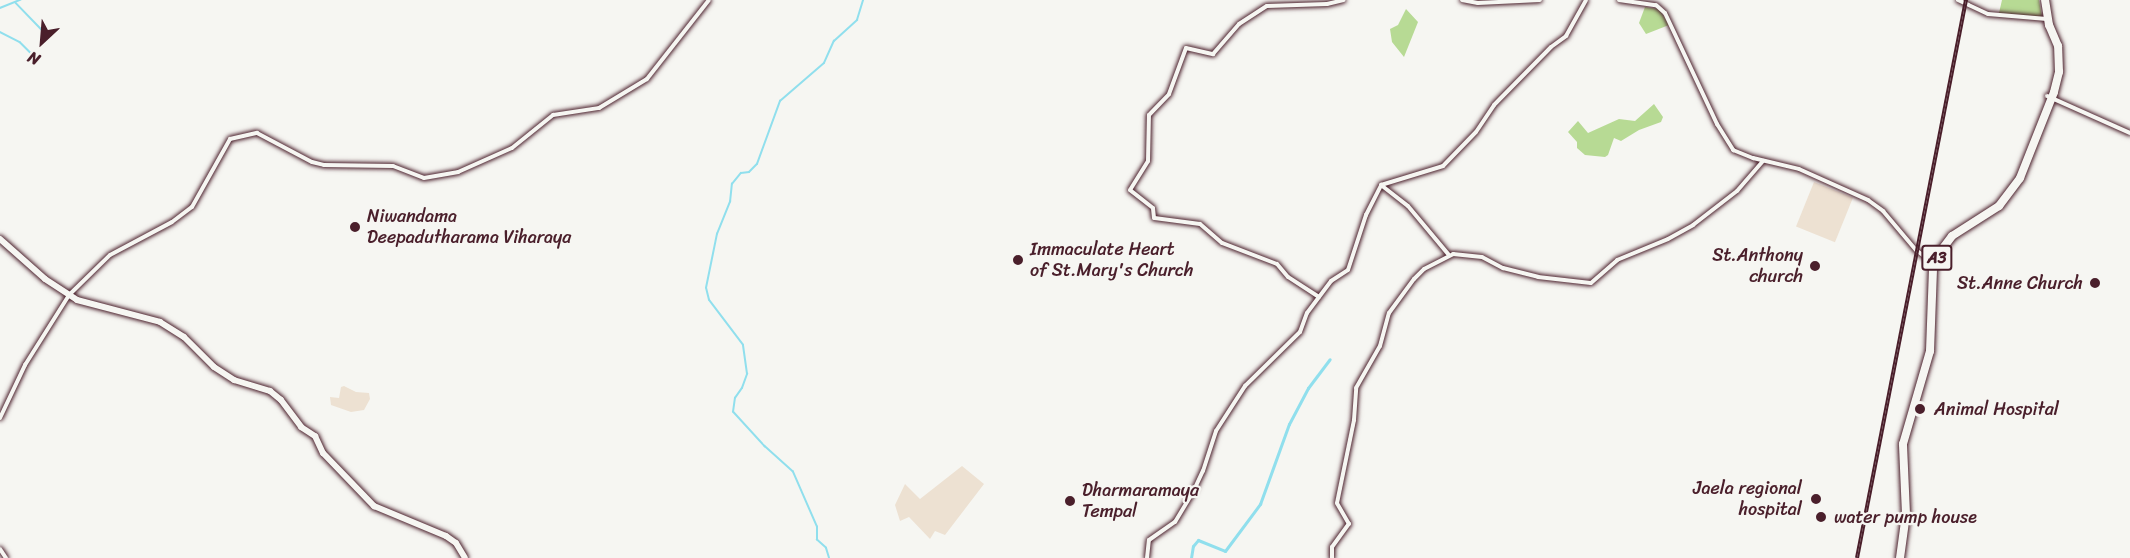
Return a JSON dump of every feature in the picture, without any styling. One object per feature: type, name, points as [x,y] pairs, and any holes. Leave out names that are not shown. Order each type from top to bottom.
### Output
[{"type":"highway","name":"A3","points":[[1899,558],[1903,525],[1901,439],[1926,359],[1933,264],[1940,244],[1952,230],[1998,201],[2010,188],[2049,96],[2055,63],[2043,0]]},
{"type":"main road","points":[[0,239],[45,279],[80,302],[160,322],[182,334],[214,367],[231,378],[270,391],[281,400],[301,427],[315,436],[323,453],[377,508],[446,536],[456,543],[465,558]]},
{"type":"street","points":[[0,418],[25,365],[69,295],[110,255],[172,222],[192,207],[230,139],[257,133],[320,165],[393,166],[424,178],[458,172],[512,148],[552,115],[599,108],[647,79],[709,0]]},
{"type":"street","points":[[1319,297],[1288,277],[1277,264],[1222,243],[1200,224],[1154,218],[1153,208],[1130,190],[1148,161],[1149,117],[1173,87],[1186,48],[1213,54],[1241,22],[1267,6],[1327,4],[1344,0]]},
{"type":"street","points":[[1462,0],[1478,3],[1540,0]]},
{"type":"street","points":[[1147,558],[1149,540],[1175,522],[1194,490],[1203,471],[1212,438],[1245,386],[1300,332],[1307,313],[1331,281],[1344,274],[1350,267],[1366,215],[1381,185],[1428,173],[1443,166],[1476,132],[1494,105],[1551,47],[1566,36],[1586,0]]},
{"type":"street","points":[[1619,0],[1656,5],[1662,9],[1729,147],[1762,161],[1799,169],[1875,204],[1915,248],[1933,264]]},
{"type":"street","points":[[1958,0],[1988,14],[2045,19]]},
{"type":"street","points":[[2049,96],[2130,133]]},
{"type":"street","points":[[1332,558],[1332,547],[1349,524],[1337,503],[1354,420],[1356,388],[1380,346],[1389,313],[1400,296],[1424,269],[1449,255],[1482,257],[1503,268],[1538,277],[1591,283],[1617,260],[1668,239],[1693,225],[1737,191],[1762,161]]},
{"type":"street","points":[[1381,185],[1408,207],[1449,255]]},
{"type":"street","points":[[0,549],[6,558]]},
{"type":"shaded area","points":[[1814,182],[1853,198],[1835,242],[1796,227]]},
{"type":"shaded area","points":[[344,386],[356,392],[369,393],[370,399],[364,410],[351,412],[331,405],[330,397],[339,398],[341,387]]},
{"type":"shaded area","points":[[962,466],[984,484],[945,535],[935,531],[930,539],[909,517],[900,521],[895,505],[905,484],[920,499]]},
{"type":"green space","points":[[2002,0],[2039,0],[2042,17],[1999,13]]},
{"type":"green space","points":[[1645,7],[1659,9],[1669,25],[1646,34],[1639,23]]},
{"type":"green space","points":[[1406,9],[1418,22],[1404,57],[1392,42],[1390,29],[1398,25]]},
{"type":"green space","points":[[1654,104],[1663,117],[1661,122],[1639,130],[1621,141],[1614,138],[1608,155],[1605,157],[1585,155],[1577,148],[1577,142],[1568,132],[1578,121],[1588,133],[1619,119],[1635,121]]},
{"type":"waterway","points":[[0,8],[20,0]]},
{"type":"waterway","points":[[829,558],[826,548],[817,540],[817,527],[793,472],[765,447],[733,412],[735,398],[747,374],[743,345],[709,300],[706,288],[717,234],[730,202],[732,184],[741,173],[749,172],[757,164],[780,101],[824,63],[834,41],[857,20],[863,0]]},
{"type":"waterway","points":[[16,3],[44,32]]},
{"type":"waterway","points":[[0,32],[20,42],[30,52]]},
{"type":"waterway","points":[[1191,558],[1193,546],[1198,540],[1225,551],[1260,504],[1289,424],[1308,388],[1330,359]]},
{"type":"railway","points":[[1857,558],[1966,0]]},
{"type":"place","name":"Niwandama Deepadutharama Viharaya","points":[[355,227]]},
{"type":"place","name":"Immaculate Heart of St.Mary's Church","points":[[1018,260]]},
{"type":"place","name":"St.Anthony church","points":[[1815,266]]},
{"type":"place","name":"St.Anne Church","points":[[2095,283]]},
{"type":"place","name":"Animal Hospital","points":[[1920,409]]},
{"type":"place","name":"Jaela regional hospital","points":[[1816,499]]},
{"type":"place","name":"Dharmaramaya Tempal","points":[[1070,501]]},
{"type":"place","name":"water pump house","points":[[1821,517]]}]
